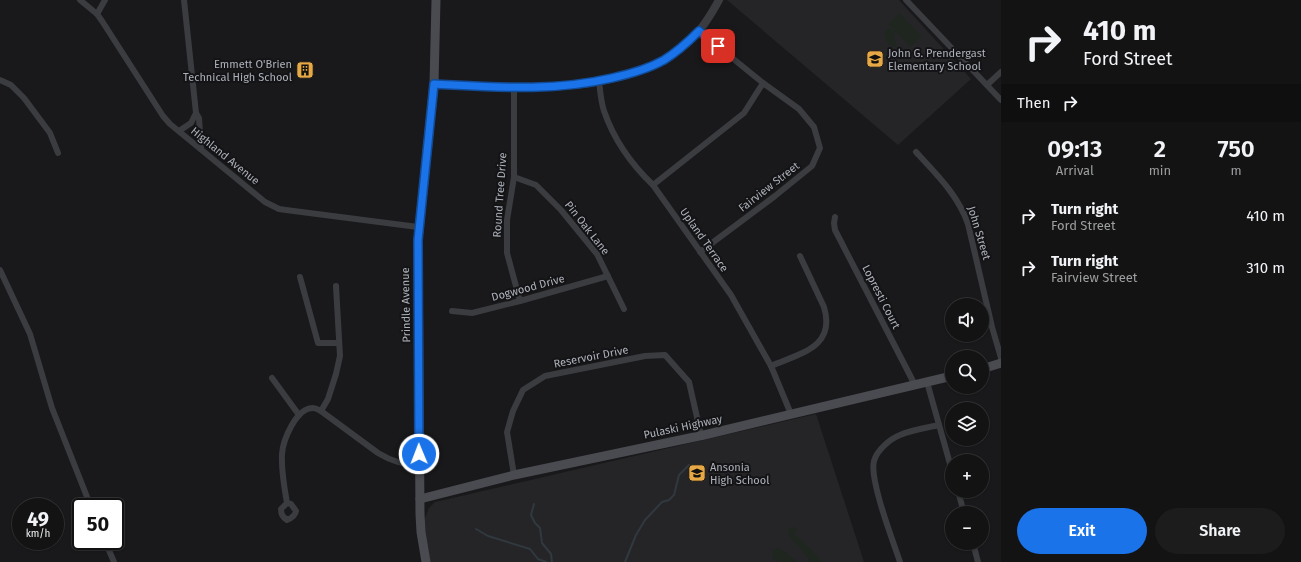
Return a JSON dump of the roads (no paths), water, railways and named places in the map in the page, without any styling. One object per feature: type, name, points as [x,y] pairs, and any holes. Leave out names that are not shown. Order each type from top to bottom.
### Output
[{"type":"main road","name":"Prindle Avenue","points":[[426,562],[421,532],[420,499],[417,261],[418,227],[434,84],[436,0]]},
{"type":"main road","points":[[989,366],[1001,363]]},
{"type":"main road","name":"Pulaski Highway","points":[[420,499],[514,475],[701,435],[945,378]]},
{"type":"street","name":"Highland Avenue","points":[[80,0],[97,14],[158,109],[170,124],[265,202],[279,208],[352,220],[418,227]]},
{"type":"street","points":[[97,14],[105,0]]},
{"type":"street","points":[[184,0],[196,113],[199,118],[201,149]]},
{"type":"street","points":[[434,84],[514,88],[554,87],[599,81],[648,67],[676,52],[699,31],[709,18],[719,0]]},
{"type":"street","points":[[906,0],[1001,100]]},
{"type":"street","name":"Fairview Street","points":[[699,31],[763,83],[799,109],[814,126],[820,148],[812,166],[775,196],[700,252]]},
{"type":"street","points":[[987,84],[1001,72]]},
{"type":"street","points":[[0,80],[12,85],[24,98],[50,133],[58,153]]},
{"type":"street","name":"Upland Terrace","points":[[599,81],[604,110],[624,153],[637,170],[653,185],[732,295],[771,366],[791,414]]},
{"type":"street","points":[[653,185],[744,113],[763,83]]},
{"type":"street","name":"Round Tree Drive","points":[[514,88],[514,177],[507,220],[507,253],[520,301]]},
{"type":"street","points":[[179,131],[191,123],[196,113]]},
{"type":"street","name":"John Street","points":[[916,152],[948,187],[958,200],[964,213],[1001,358]]},
{"type":"street","name":"Pin Oak Lane","points":[[514,177],[536,184],[561,210],[598,254],[624,309]]},
{"type":"street","name":"Lopresti Court","points":[[835,217],[835,230],[915,385]]},
{"type":"street","points":[[771,366],[810,349],[820,341],[826,333],[827,316],[824,307],[800,256]]},
{"type":"street","points":[[0,270],[30,334],[52,408],[87,498]]},
{"type":"street","name":"Dogwood Drive","points":[[452,312],[472,312],[520,301],[608,276]]},
{"type":"street","points":[[300,277],[318,343],[339,343]]},
{"type":"street","points":[[321,411],[328,399],[340,356],[336,286]]},
{"type":"street","name":"Reservoir Drive","points":[[514,475],[507,432],[513,411],[523,390],[545,376],[645,356],[666,355],[689,382],[701,435]]},
{"type":"street","points":[[272,378],[299,415]]},
{"type":"street","points":[[927,382],[947,454]]},
{"type":"street","points":[[287,503],[282,471],[282,451],[290,430],[299,415],[308,409],[314,408],[321,411],[378,453],[396,462],[419,465]]},
{"type":"street","points":[[900,562],[875,482],[873,468],[874,461],[877,454],[888,443],[900,435],[939,425]]},
{"type":"street","points":[[109,550],[114,562]]},
{"type":"street","points":[[975,550],[978,562]]},
{"type":"waterway","points":[[625,562],[636,535],[645,520],[662,502],[669,500],[674,495],[679,475],[689,465]]},
{"type":"waterway","points":[[534,504],[531,515],[535,523],[540,528],[542,543],[551,554],[552,562]]},
{"type":"waterway","points":[[476,529],[488,536],[530,549],[538,559],[546,562]]},
{"type":"place","name":"John G. Prendergast Elementary School","points":[[875,59]]},
{"type":"place","name":"Emmett O'Brien Technical High School","points":[[305,70]]},
{"type":"place","name":"Ansonia High School","points":[[697,473]]}]
